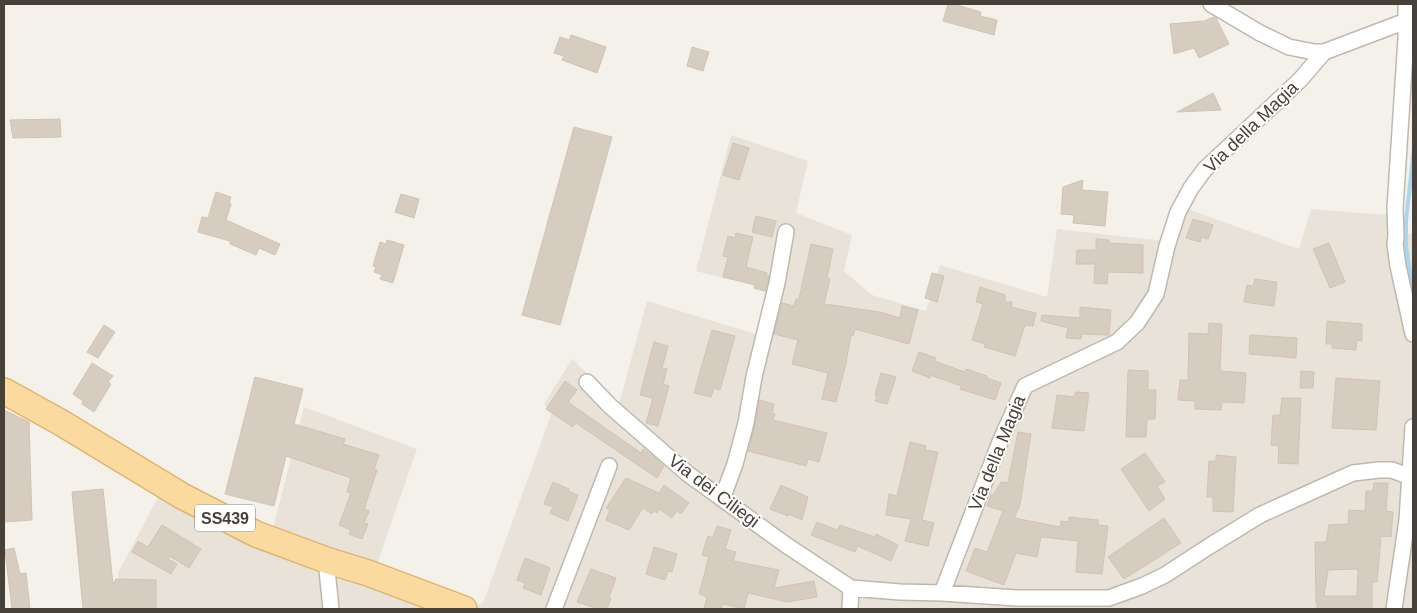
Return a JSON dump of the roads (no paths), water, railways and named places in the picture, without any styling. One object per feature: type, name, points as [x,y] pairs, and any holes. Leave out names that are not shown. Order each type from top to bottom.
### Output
[{"type":"main road","name":"SS439","points":[[4,391],[60,422],[182,496],[256,534],[464,609]]},
{"type":"street","name":"Via della Magia","points":[[1210,4],[1260,33],[1289,47],[1314,52],[1324,52],[1406,21]]},
{"type":"street","points":[[1406,4],[1406,38],[1395,208],[1395,244],[1413,334]]},
{"type":"street","name":"Via della Magia","points":[[942,593],[1000,442],[1025,386],[1116,342],[1137,323],[1156,294],[1167,246],[1178,212],[1191,188],[1206,169],[1300,80],[1324,52]]},
{"type":"street","points":[[722,499],[735,464],[746,423],[754,377],[786,232]]},
{"type":"street","name":"Via dei Ciliegi","points":[[587,382],[610,406],[688,474],[786,545],[851,588]]},
{"type":"street","points":[[1394,609],[1407,520],[1413,427]]},
{"type":"street","points":[[554,609],[609,466]]},
{"type":"street","points":[[850,609],[851,588],[1017,598],[1109,598],[1166,576],[1260,515],[1353,474],[1392,470],[1411,478]]},
{"type":"street","points":[[326,560],[331,609]]},
{"type":"water","points":[[1413,60],[1413,178],[1408,220],[1408,245],[1413,280],[1413,300],[1403,244],[1412,148]]}]
